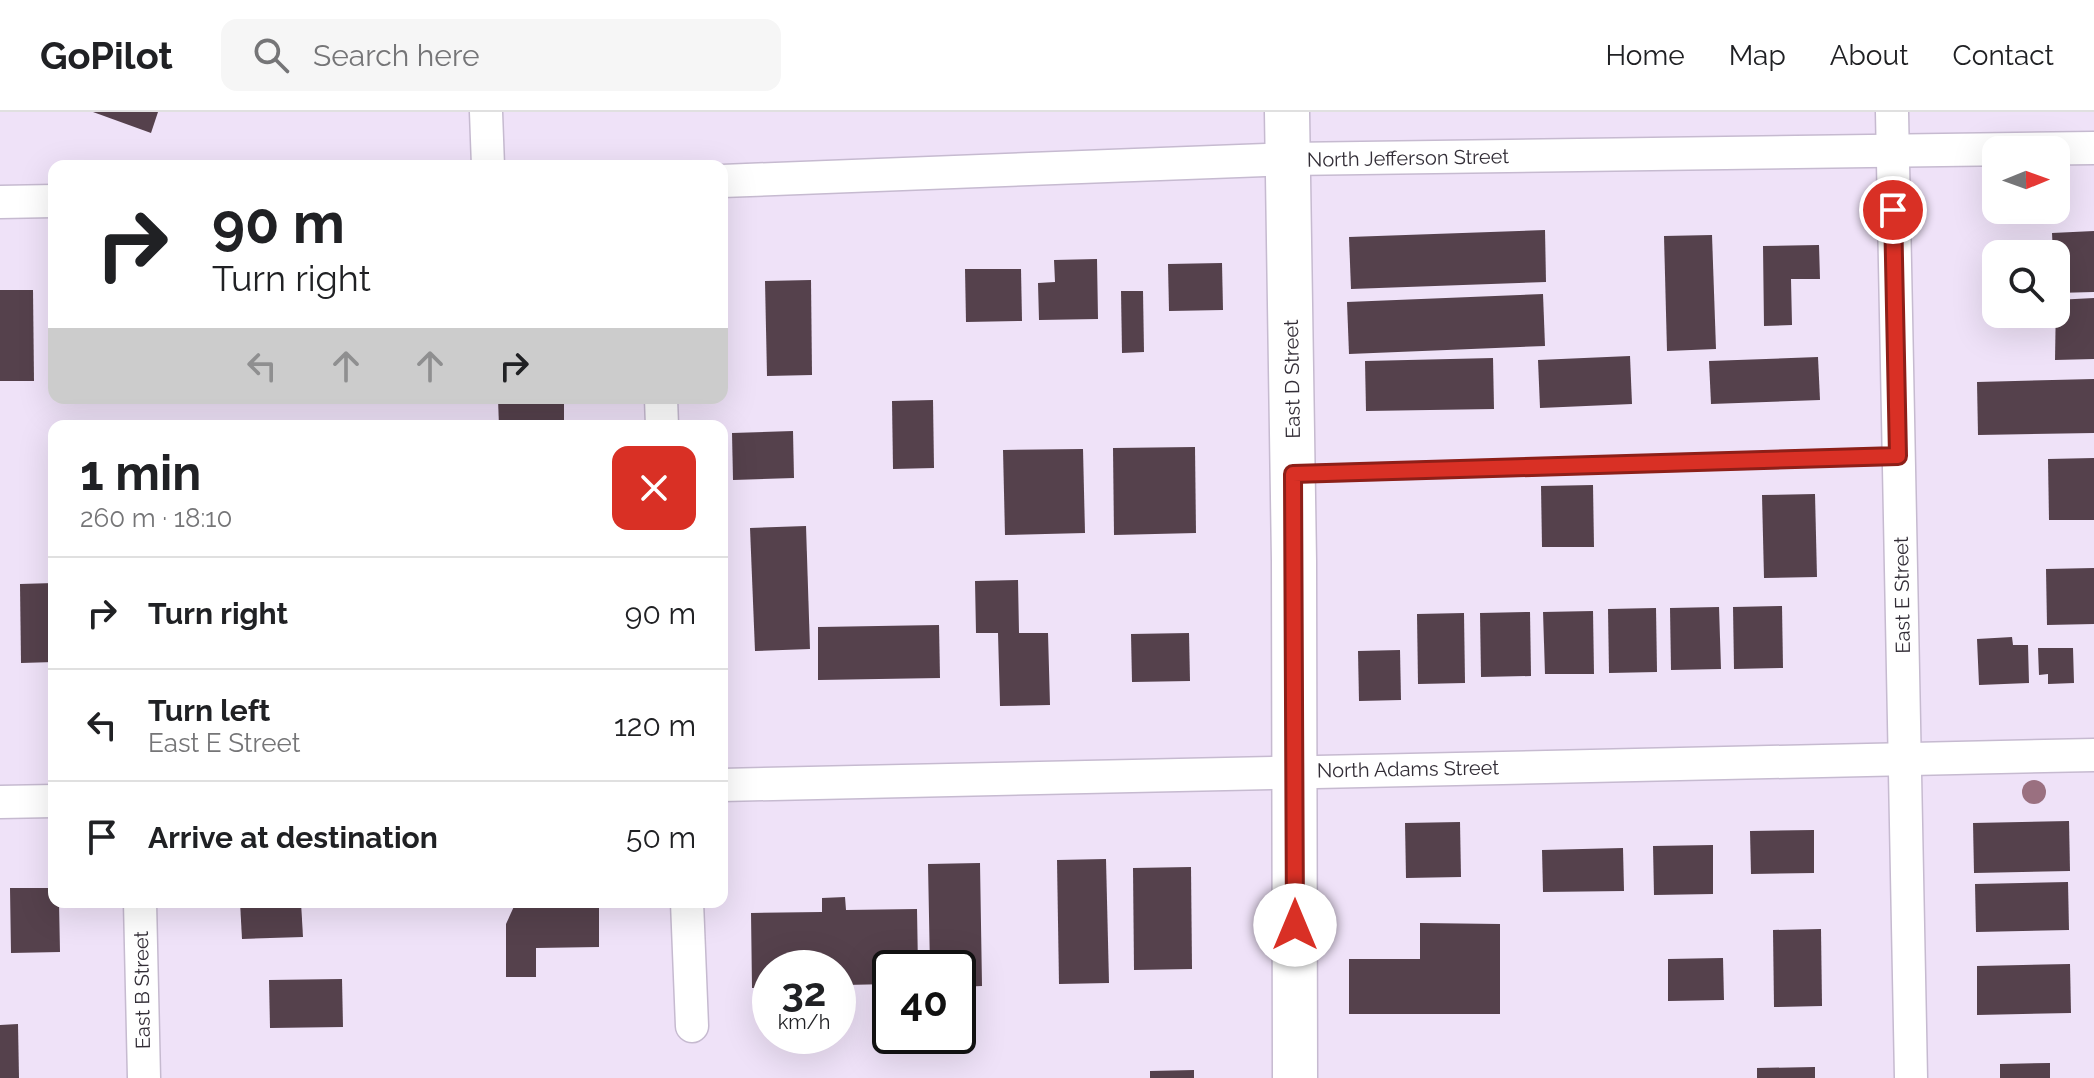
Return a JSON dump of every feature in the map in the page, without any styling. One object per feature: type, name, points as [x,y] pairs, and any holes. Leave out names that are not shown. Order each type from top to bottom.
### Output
[{"type":"street","points":[[486,112],[488,160]]},
{"type":"street","name":"East D Street","points":[[1287,112],[1293,474],[1295,1078]]},
{"type":"street","name":"East E Street","points":[[1892,112],[1911,1078]]},
{"type":"street","name":"North Jefferson Street","points":[[728,181],[1289,159],[2094,148]]},
{"type":"street","points":[[0,202],[48,201]]},
{"type":"street","name":"North Adams Street","points":[[728,785],[2094,755]]},
{"type":"street","points":[[0,802],[48,801]]},
{"type":"street","name":"East B Street","points":[[140,908],[144,1078]]},
{"type":"street","points":[[687,908],[692,1026]]},
{"type":"lane","points":[[1293,474],[1898,456]]},
{"type":"building","points":[[93,112],[158,112],[151,133]]},
{"type":"building","points":[[1545,230],[1546,282],[1351,289],[1349,237]]},
{"type":"building","points":[[2094,231],[2094,292],[2070,293],[2070,240],[2052,240],[2052,233]]},
{"type":"building","points":[[1712,235],[1716,349],[1667,351],[1664,236]]},
{"type":"building","points":[[1819,245],[1820,279],[1791,279],[1792,325],[1764,326],[1763,246]]},
{"type":"building","points":[[1097,259],[1098,319],[1039,320],[1038,283],[1055,282],[1054,260]]},
{"type":"building","points":[[1222,263],[1223,310],[1169,311],[1168,264]]},
{"type":"building","points":[[965,269],[1021,269],[1022,321],[966,322]]},
{"type":"building","points":[[811,280],[812,375],[767,376],[765,281]]},
{"type":"building","points":[[0,290],[33,290],[34,381],[0,381]]},
{"type":"building","points":[[1121,291],[1143,291],[1144,352],[1122,353]]},
{"type":"building","points":[[1543,294],[1545,346],[1349,354],[1347,302]]},
{"type":"building","points":[[2094,298],[2094,359],[2055,360],[2056,328],[2070,328],[2070,299]]},
{"type":"building","points":[[1630,356],[1632,404],[1540,408],[1538,360]]},
{"type":"building","points":[[1818,357],[1820,400],[1711,404],[1709,361]]},
{"type":"building","points":[[1493,358],[1494,409],[1366,411],[1365,361]]},
{"type":"building","points":[[2094,379],[2094,433],[1978,435],[1977,382]]},
{"type":"building","points":[[933,400],[934,468],[893,469],[892,401]]},
{"type":"building","points":[[498,404],[564,404],[564,420],[499,420]]},
{"type":"building","points":[[793,431],[794,478],[733,480],[732,433]]},
{"type":"building","points":[[1195,447],[1196,533],[1114,535],[1113,448]]},
{"type":"building","points":[[1083,449],[1085,533],[1005,535],[1003,450]]},
{"type":"building","points":[[2094,458],[2094,520],[2049,520],[2048,459]]},
{"type":"building","points":[[1593,485],[1594,547],[1542,547],[1541,486]]},
{"type":"building","points":[[1815,494],[1817,577],[1764,578],[1762,495]]},
{"type":"building","points":[[806,526],[810,649],[755,651],[750,528]]},
{"type":"building","points":[[2094,568],[2094,624],[2047,625],[2046,569]]},
{"type":"building","points":[[1018,580],[1019,633],[1048,633],[1050,705],[1000,706],[998,633],[976,633],[975,581]]},
{"type":"building","points":[[48,583],[48,662],[21,663],[20,584]]},
{"type":"building","points":[[1782,606],[1783,668],[1734,669],[1733,607]]},
{"type":"building","points":[[1719,607],[1721,669],[1671,670],[1670,608]]},
{"type":"building","points":[[1656,608],[1657,672],[1609,673],[1608,609]]},
{"type":"building","points":[[1593,611],[1594,674],[1545,674],[1543,612]]},
{"type":"building","points":[[1530,612],[1531,676],[1481,677],[1480,613]]},
{"type":"building","points":[[1464,613],[1465,683],[1418,684],[1417,614]]},
{"type":"building","points":[[939,625],[940,678],[818,680],[818,627]]},
{"type":"building","points":[[1189,633],[1190,681],[1132,682],[1131,634]]},
{"type":"building","points":[[2012,637],[2013,645],[2028,645],[2029,683],[1979,685],[1977,639]]},
{"type":"building","points":[[2038,648],[2073,648],[2074,683],[2048,684],[2048,674],[2039,675]]},
{"type":"building","points":[[1400,650],[1401,700],[1359,701],[1358,651]]},
{"type":"building","points":[[2069,821],[2070,871],[1974,873],[1973,823]]},
{"type":"building","points":[[1460,822],[1461,877],[1406,878],[1405,823]]},
{"type":"building","points":[[1814,830],[1814,873],[1751,874],[1750,831]]},
{"type":"building","points":[[1713,845],[1713,894],[1654,895],[1653,846]]},
{"type":"building","points":[[1623,848],[1624,891],[1543,892],[1542,850]]},
{"type":"building","points":[[1106,859],[1109,983],[1059,984],[1057,860]]},
{"type":"building","points":[[980,863],[982,986],[976,986],[976,950],[930,950],[928,864]]},
{"type":"building","points":[[1191,867],[1192,969],[1134,970],[1133,868]]},
{"type":"building","points":[[2068,882],[2069,930],[1976,932],[1975,884]]},
{"type":"building","points":[[10,888],[48,888],[48,908],[59,908],[60,952],[11,953]]},
{"type":"building","points":[[845,897],[846,910],[917,909],[918,950],[872,950],[872,984],[856,985],[856,950],[752,950],[752,988],[751,913],[822,912],[822,898]]},
{"type":"building","points":[[240,908],[301,908],[303,937],[242,939]]},
{"type":"building","points":[[513,908],[599,908],[599,947],[536,948],[536,977],[506,977],[506,924]]},
{"type":"building","points":[[1420,923],[1500,924],[1500,1014],[1349,1014],[1349,959],[1420,959]]},
{"type":"building","points":[[1821,929],[1822,1006],[1774,1007],[1773,930]]},
{"type":"building","points":[[1723,958],[1724,1000],[1668,1001],[1668,959]]},
{"type":"building","points":[[2070,964],[2071,1013],[1977,1015],[1977,966]]},
{"type":"building","points":[[342,979],[343,1027],[270,1028],[269,980]]},
{"type":"building","points":[[18,1024],[19,1078],[0,1078],[0,1025]]},
{"type":"building","points":[[2050,1063],[2050,1078],[2000,1078],[2000,1064]]},
{"type":"building","points":[[1815,1067],[1815,1078],[1757,1078],[1757,1068]]},
{"type":"building","points":[[1194,1070],[1194,1078],[1150,1078],[1150,1071]]},
{"type":"route","points":[[1295,925],[1293,474],[1898,456],[1893,210]]}]
